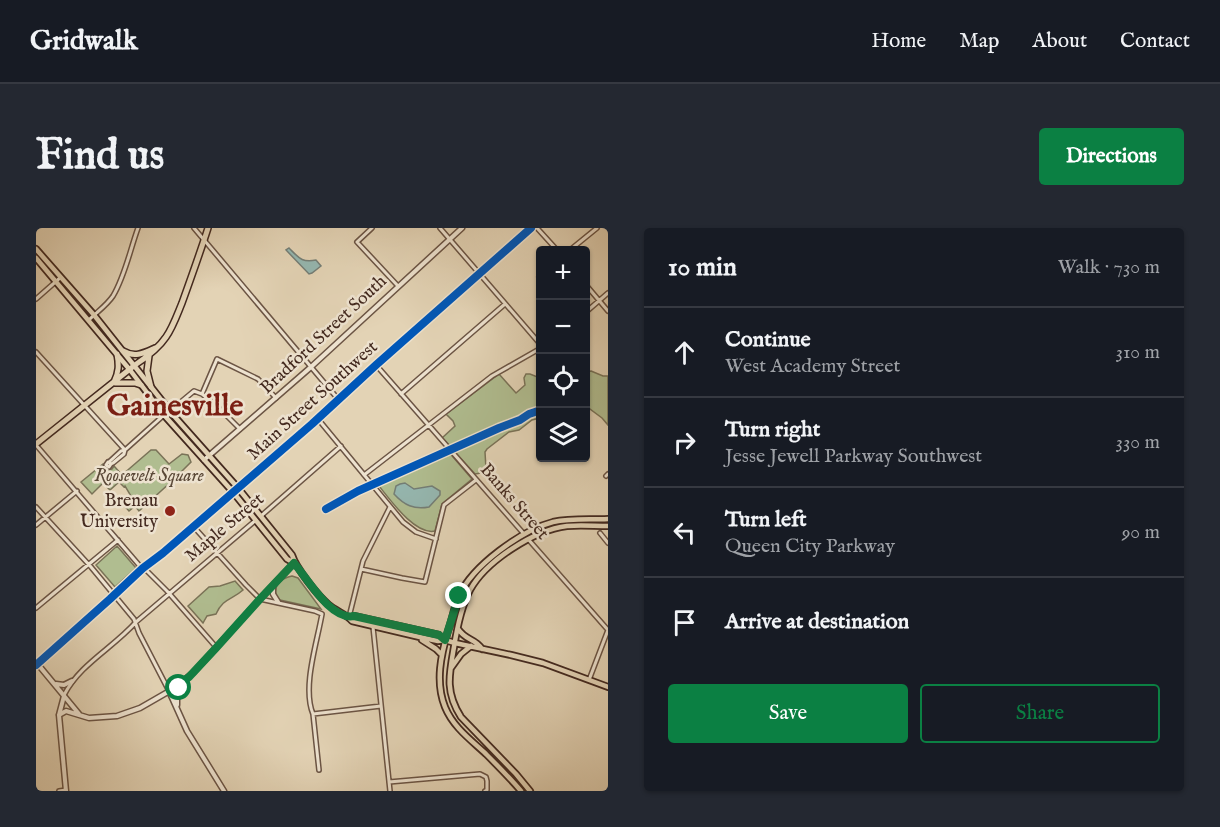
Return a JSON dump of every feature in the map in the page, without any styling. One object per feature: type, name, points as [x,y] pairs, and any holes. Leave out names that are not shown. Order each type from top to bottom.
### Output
[{"type":"highway","points":[[36,444],[159,346],[174,322],[208,228]]},
{"type":"highway","points":[[123,351],[130,355],[137,355],[159,346]]},
{"type":"highway","points":[[114,383],[119,368],[117,354]]},
{"type":"highway","points":[[149,356],[147,369],[151,387]]},
{"type":"highway","points":[[114,383],[135,382],[141,385]]},
{"type":"main road","points":[[36,249],[164,415],[233,492],[287,559],[294,563],[321,598],[352,621],[418,637],[445,640]]},
{"type":"main road","points":[[36,258],[94,315],[170,411],[261,515],[292,555],[294,563]]},
{"type":"main road","points":[[520,791],[457,726],[445,706],[440,683],[442,656],[459,596],[484,563],[524,534],[560,521],[608,519]]},
{"type":"main road","points":[[530,791],[461,717],[452,699],[449,689],[450,670],[464,604],[480,576],[528,539],[566,526],[608,526]]},
{"type":"main road","points":[[348,617],[354,616],[439,635],[455,643],[543,663],[608,687]]},
{"type":"main road","points":[[458,629],[466,638],[477,642],[482,649]]},
{"type":"main road","points":[[418,637],[432,645],[442,656]]},
{"type":"main road","points":[[450,670],[461,654],[471,646]]},
{"type":"street","points":[[89,320],[114,294],[138,228]]},
{"type":"street","points":[[194,228],[338,400]]},
{"type":"street","points":[[372,228],[357,242],[398,286]]},
{"type":"street","points":[[440,228],[536,342]]},
{"type":"street","name":"Bradford Street South","points":[[204,460],[276,399],[462,228]]},
{"type":"street","name":"Main Street Southwest","points":[[36,664],[143,568],[318,419],[478,273],[531,228]]},
{"type":"street","points":[[537,228],[553,246]]},
{"type":"street","points":[[575,246],[597,228]]},
{"type":"street","points":[[36,299],[59,280]]},
{"type":"street","points":[[590,290],[608,311]]},
{"type":"street","points":[[590,308],[608,292]]},
{"type":"street","points":[[401,394],[505,304]]},
{"type":"street","points":[[364,475],[492,376],[536,349]]},
{"type":"street","points":[[36,352],[125,450]]},
{"type":"street","points":[[202,394],[217,358],[258,379],[276,399]]},
{"type":"street","name":"Banks Street","points":[[376,365],[608,630]]},
{"type":"street","points":[[170,411],[194,391],[202,394],[217,406],[240,429]]},
{"type":"street","points":[[110,463],[164,415]]},
{"type":"street","points":[[318,419],[403,522],[411,530],[435,539]]},
{"type":"street","points":[[36,444],[118,540],[216,648]]},
{"type":"street","name":"Maple Street","points":[[64,696],[72,681],[83,669],[341,446]]},
{"type":"street","points":[[361,569],[425,582],[444,505],[476,480]]},
{"type":"street","points":[[36,525],[77,491]]},
{"type":"street","points":[[36,507],[136,622],[139,633],[195,745],[224,791]]},
{"type":"street","points":[[348,617],[363,561],[390,507]]},
{"type":"street","points":[[193,526],[260,599],[322,614],[309,695],[318,770]]},
{"type":"street","points":[[600,533],[608,543]]},
{"type":"street","points":[[36,608],[118,540]]},
{"type":"street","points":[[59,715],[70,711],[89,718],[105,718],[124,714],[140,708],[169,691],[189,677],[294,563]]},
{"type":"street","points":[[274,584],[273,594],[278,602]]},
{"type":"street","points":[[373,627],[390,791]]},
{"type":"street","points":[[128,631],[133,629],[139,633]]},
{"type":"street","points":[[589,680],[608,630]]},
{"type":"street","points":[[36,664],[82,717]]},
{"type":"street","points":[[54,683],[64,685],[72,681]]},
{"type":"street","points":[[177,709],[177,694],[181,683]]},
{"type":"street","points":[[59,791],[66,791],[59,715],[64,696]]},
{"type":"street","points":[[313,714],[381,706]]},
{"type":"street","points":[[389,782],[480,774],[488,781],[485,791]]},
{"type":"green space","points":[[590,371],[608,376],[608,425],[590,409]]},
{"type":"green space","points":[[499,374],[516,393],[525,385],[526,374],[536,376],[536,419],[519,430],[509,432],[487,449],[485,452],[486,469],[481,473],[475,474],[442,438],[455,426],[446,414]]},
{"type":"green space","name":"Roosevelt Square","points":[[151,450],[156,450],[169,464],[182,454],[188,455],[191,462],[139,511],[135,506],[129,511],[121,502],[131,496],[125,486],[119,482],[110,490],[103,483],[92,494],[81,482],[103,464],[107,470],[114,466],[122,475]]},
{"type":"green space","points":[[447,450],[472,479],[442,504],[435,531],[427,531],[410,521],[375,481]]},
{"type":"green space","points":[[117,546],[136,568],[115,587],[96,565]]},
{"type":"green space","points":[[292,576],[298,578],[321,609],[280,600],[276,592],[277,585]]},
{"type":"green space","points":[[235,581],[243,590],[225,602],[216,614],[207,616],[203,623],[188,606],[209,587]]},
{"type":"water","points":[[289,248],[301,259],[316,260],[321,266],[309,274],[286,250]]},
{"type":"water","points":[[405,483],[414,489],[432,486],[440,491],[440,495],[429,507],[410,506],[394,494],[396,486]]},
{"type":"cycle path","points":[[36,665],[143,568],[312,424],[531,228]]},
{"type":"cycle path","points":[[326,509],[358,491],[536,412]]},
{"type":"place","name":"Brenau University","points":[[170,511]]},
{"type":"district","name":"Gainesville","points":[[175,407]]},
{"type":"route","points":[[179,688],[181,683],[294,563],[321,598],[342,614],[439,635],[445,640],[459,596]]}]
